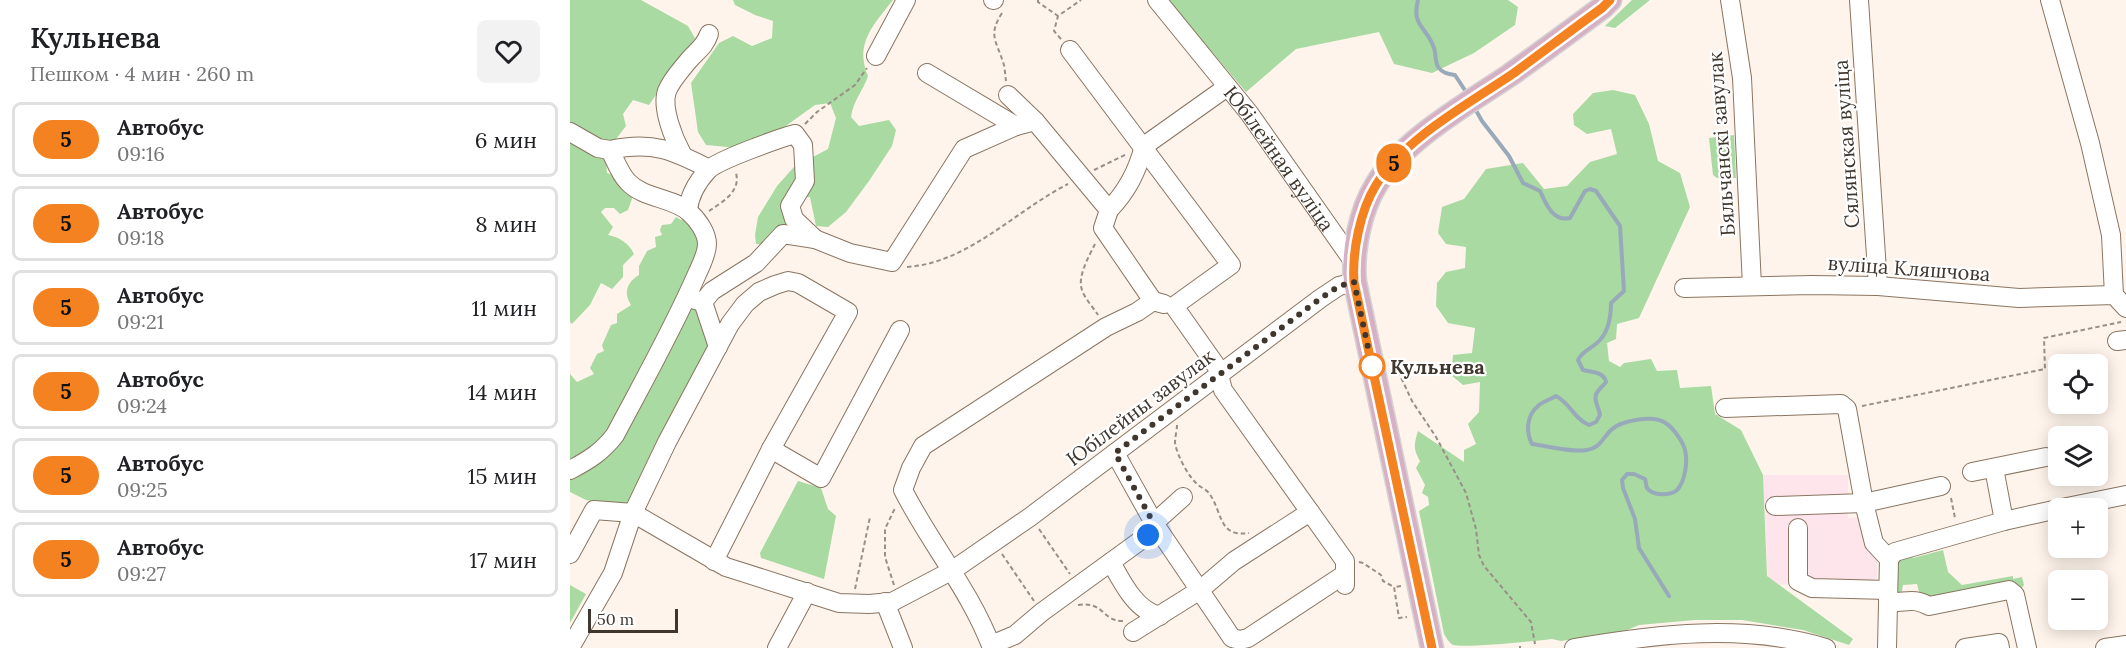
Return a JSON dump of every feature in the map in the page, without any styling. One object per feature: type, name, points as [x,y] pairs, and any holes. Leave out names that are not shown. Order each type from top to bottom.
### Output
[{"type":"main road","points":[[1354,271],[1361,224],[1376,185],[1404,151],[1437,125],[1515,72],[1604,2]]},
{"type":"main road","name":"Юбілейная вуліца","points":[[1354,271],[1432,648]]},
{"type":"street","points":[[876,56],[906,0]]},
{"type":"street","name":"Юбілейная вуліца","points":[[1157,0],[1249,113],[1354,271]]},
{"type":"street","name":"Бяльчанскі завулак","points":[[1730,0],[1742,78],[1752,286]]},
{"type":"street","name":"Сялянская вуліца","points":[[1859,0],[1878,286]]},
{"type":"street","points":[[2050,0],[2090,142],[2110,235],[2120,301]]},
{"type":"street","points":[[682,154],[672,135],[666,102],[667,92],[674,78],[706,43],[709,34]]},
{"type":"street","points":[[1070,50],[1231,265],[1174,306]]},
{"type":"street","points":[[927,73],[1016,126]]},
{"type":"street","points":[[1115,453],[1154,524],[1232,638],[1240,640],[1248,638],[1345,573],[1310,512],[1223,390],[1217,367],[1174,306],[1154,301],[1103,228],[1108,210],[1124,193],[1138,166],[1144,146],[1227,87]]},
{"type":"street","points":[[1008,95],[1035,121],[1108,210]]},
{"type":"street","points":[[695,299],[756,263],[783,234],[815,239],[850,253],[892,262],[963,149],[1016,126],[1035,121]]},
{"type":"street","points":[[570,132],[598,148],[610,150],[629,146],[649,146],[682,154],[709,169]]},
{"type":"street","points":[[693,217],[689,198],[709,169],[777,139],[795,134],[803,145],[805,181],[790,206],[794,219],[815,239]]},
{"type":"street","points":[[570,470],[593,458],[615,435],[695,299],[706,252],[705,235],[693,217],[669,200],[650,195],[629,184],[610,150]]},
{"type":"street","name":"Юбілейны завулак","points":[[876,602],[953,570],[1030,517],[1339,286],[1354,271]]},
{"type":"street","points":[[570,648],[613,573],[633,513],[667,442],[730,324],[745,304],[759,292],[788,281],[798,283],[848,312],[771,449],[714,561]]},
{"type":"street","name":"вуліца Кляшчова","points":[[1684,288],[1878,286],[2019,298],[2120,301]]},
{"type":"street","points":[[695,299],[718,347]]},
{"type":"street","points":[[1154,301],[1106,327],[923,446],[911,468],[903,490],[915,513],[953,570],[979,616],[992,646],[1015,635],[1042,612],[1148,535],[1154,524],[1182,496]]},
{"type":"street","points":[[771,449],[821,478],[900,330]]},
{"type":"street","points":[[1725,408],[1840,404],[1847,409],[1864,503],[1874,543],[1889,559]]},
{"type":"street","points":[[1972,472],[2046,457]]},
{"type":"street","points":[[1994,468],[2004,521]]},
{"type":"street","points":[[1776,506],[1864,503],[1941,486]]},
{"type":"street","points":[[2108,499],[2126,495]]},
{"type":"street","points":[[570,554],[594,510],[633,513],[726,567],[839,603],[876,602],[903,648]]},
{"type":"street","points":[[1128,626],[1160,616],[1200,590],[1234,561],[1310,512]]},
{"type":"street","points":[[1887,648],[1889,559],[1895,552],[2004,521],[2048,512]]},
{"type":"street","points":[[1798,528],[1798,582],[1812,588],[1888,596],[1899,603],[1918,599],[1929,606],[2009,590],[2015,595],[2026,648]]},
{"type":"street","points":[[1112,562],[1125,587],[1152,614],[1160,616]]},
{"type":"street","points":[[777,648],[807,592]]},
{"type":"street","points":[[1574,648],[1697,634],[1740,634],[1781,638],[1826,648]]},
{"type":"street","points":[[1965,648],[1999,643],[2000,648]]},
{"type":"street","points":[[2105,648],[2126,645]]},
{"type":"path","points":[[1038,0],[1058,16]]},
{"type":"path","points":[[1070,50],[1054,31],[1058,16],[1081,0]]},
{"type":"path","points":[[996,2],[994,40],[1003,62],[1008,95]]},
{"type":"path","points":[[795,134],[817,112],[855,85],[876,56]]},
{"type":"path","points":[[892,262],[908,267],[951,257],[1043,197],[1144,146]]},
{"type":"path","points":[[693,217],[705,214],[727,199],[736,187],[737,178],[732,158]]},
{"type":"path","points":[[1103,228],[1086,261],[1081,284],[1082,291],[1106,327]]},
{"type":"path","points":[[1847,409],[2045,369],[2044,338],[2126,321]]},
{"type":"path","points":[[1391,369],[1398,371],[1412,401],[1436,436],[1466,493],[1476,529],[1479,555],[1484,566],[1532,622],[1535,644]]},
{"type":"path","points":[[1177,425],[1176,443],[1179,456],[1195,483],[1207,491],[1224,524],[1232,533],[1240,535],[1256,532],[1274,535]]},
{"type":"path","points":[[1941,486],[1948,485],[1959,533]]},
{"type":"path","points":[[876,602],[885,557],[885,529],[903,490]]},
{"type":"path","points":[[870,517],[876,602]]},
{"type":"path","points":[[1030,517],[1078,586]]},
{"type":"path","points":[[1001,552],[1042,612]]},
{"type":"path","points":[[1345,573],[1363,563],[1381,575],[1383,581],[1394,587],[1401,586]]},
{"type":"path","points":[[1394,587],[1400,618],[1407,617]]},
{"type":"path","points":[[1069,606],[1090,603],[1098,607],[1105,615],[1128,626]]},
{"type":"shaded area","points":[[1763,475],[1848,475],[1848,518],[1864,517],[1877,553],[1877,581],[1768,585]]},
{"type":"green space","points":[[570,0],[641,0],[688,26],[695,38],[649,105],[633,100],[623,114],[626,126],[613,143],[600,144],[570,126]]},
{"type":"green space","points":[[733,0],[893,0],[868,35],[863,54],[868,76],[851,117],[859,126],[889,120],[896,130],[892,146],[846,212],[828,227],[816,226],[810,197],[791,198],[788,231],[769,245],[756,244],[758,217],[777,186],[794,167],[828,149],[836,118],[830,103],[815,105],[769,138],[738,148],[706,145],[698,132],[691,83],[719,43],[733,36],[752,46],[772,38],[773,21],[735,5]]},
{"type":"green space","points":[[1168,0],[1508,0],[1518,7],[1515,25],[1474,53],[1432,73],[1394,64],[1379,32],[1296,49],[1246,92]]},
{"type":"green space","points":[[1632,0],[1650,0],[1615,28],[1605,26]]},
{"type":"green space","points":[[1613,90],[1635,95],[1649,124],[1658,161],[1680,173],[1690,207],[1639,318],[1617,324],[1616,339],[1607,343],[1609,361],[1620,367],[1624,363],[1651,359],[1657,371],[1677,370],[1680,388],[1711,386],[1715,414],[1741,430],[1763,475],[1767,576],[1853,639],[1849,645],[1803,630],[1742,620],[1695,620],[1639,625],[1625,631],[1561,641],[1552,639],[1471,646],[1453,645],[1444,634],[1419,511],[1429,505],[1428,497],[1422,493],[1425,485],[1416,468],[1420,461],[1415,450],[1415,443],[1418,431],[1464,462],[1464,450],[1476,444],[1468,424],[1479,412],[1480,382],[1463,385],[1451,375],[1453,355],[1472,353],[1475,328],[1448,323],[1436,306],[1437,283],[1446,272],[1465,268],[1466,247],[1446,244],[1438,233],[1442,207],[1464,199],[1486,169],[1523,163],[1544,189],[1567,186],[1590,162],[1617,154],[1611,129],[1587,134],[1574,125],[1573,114],[1593,93]]},
{"type":"green space","points":[[1734,135],[1736,178],[1717,178],[1713,175],[1709,138]]},
{"type":"green space","points":[[570,141],[595,152],[606,161],[607,173],[619,177],[633,196],[628,210],[620,214],[614,208],[605,208],[601,212],[613,227],[608,235],[623,241],[634,254],[623,265],[623,277],[612,289],[601,283],[590,305],[572,324],[570,322]]},
{"type":"green space","points":[[685,216],[705,243],[611,433],[570,466],[570,374],[577,382],[594,374],[590,368],[597,354],[604,351],[602,345],[611,325],[617,323],[617,314],[631,305],[627,296],[627,288],[639,275],[639,266],[647,251],[656,247],[655,237],[662,235],[660,230],[662,225],[671,224],[676,217],[681,220]]},
{"type":"green space","points":[[692,306],[698,307],[713,337],[631,507],[586,500],[570,492],[570,475],[593,463]]},
{"type":"green space","points":[[798,481],[821,488],[828,509],[836,516],[824,579],[761,558],[760,553]]},
{"type":"green space","points":[[1943,550],[1948,572],[1962,585],[2013,576],[2013,579],[2022,577],[2024,585],[2021,589],[1931,602],[1920,596],[1917,584],[1903,585],[1901,597],[1895,596],[1898,563],[1902,557],[1912,555],[1913,558]]},
{"type":"green space","points":[[570,585],[586,594],[570,623]]},
{"type":"waterway","points":[[1418,0],[1416,9],[1418,21],[1435,50],[1438,67],[1448,74],[1455,75],[1468,95]]},
{"type":"waterway","points":[[1474,107],[1509,156],[1523,183],[1540,191],[1555,215],[1564,219],[1570,218],[1585,191],[1590,189],[1596,191],[1620,226],[1624,291],[1611,303],[1606,332],[1578,360],[1583,370],[1597,373],[1605,379],[1606,382],[1596,396],[1600,415],[1596,422],[1589,425],[1579,419],[1556,396],[1542,403],[1531,414],[1528,424],[1529,434],[1532,444],[1582,451],[1595,447],[1616,426],[1630,421],[1655,419],[1662,421],[1672,429],[1682,443],[1686,455],[1684,477],[1677,490],[1666,494],[1653,493],[1647,488],[1645,479],[1634,474],[1627,474],[1622,480],[1635,519],[1639,548],[1669,596]]},
{"type":"bus line","name":"5","points":[[1432,648],[1354,282],[1353,261],[1361,224],[1376,185],[1404,151],[1437,125],[1515,72],[1610,0]]},
{"type":"place","name":"Кульнева","points":[[1372,366]]},
{"type":"route","points":[[1148,535],[1154,524],[1115,453],[1339,286],[1354,282],[1372,366]]}]
